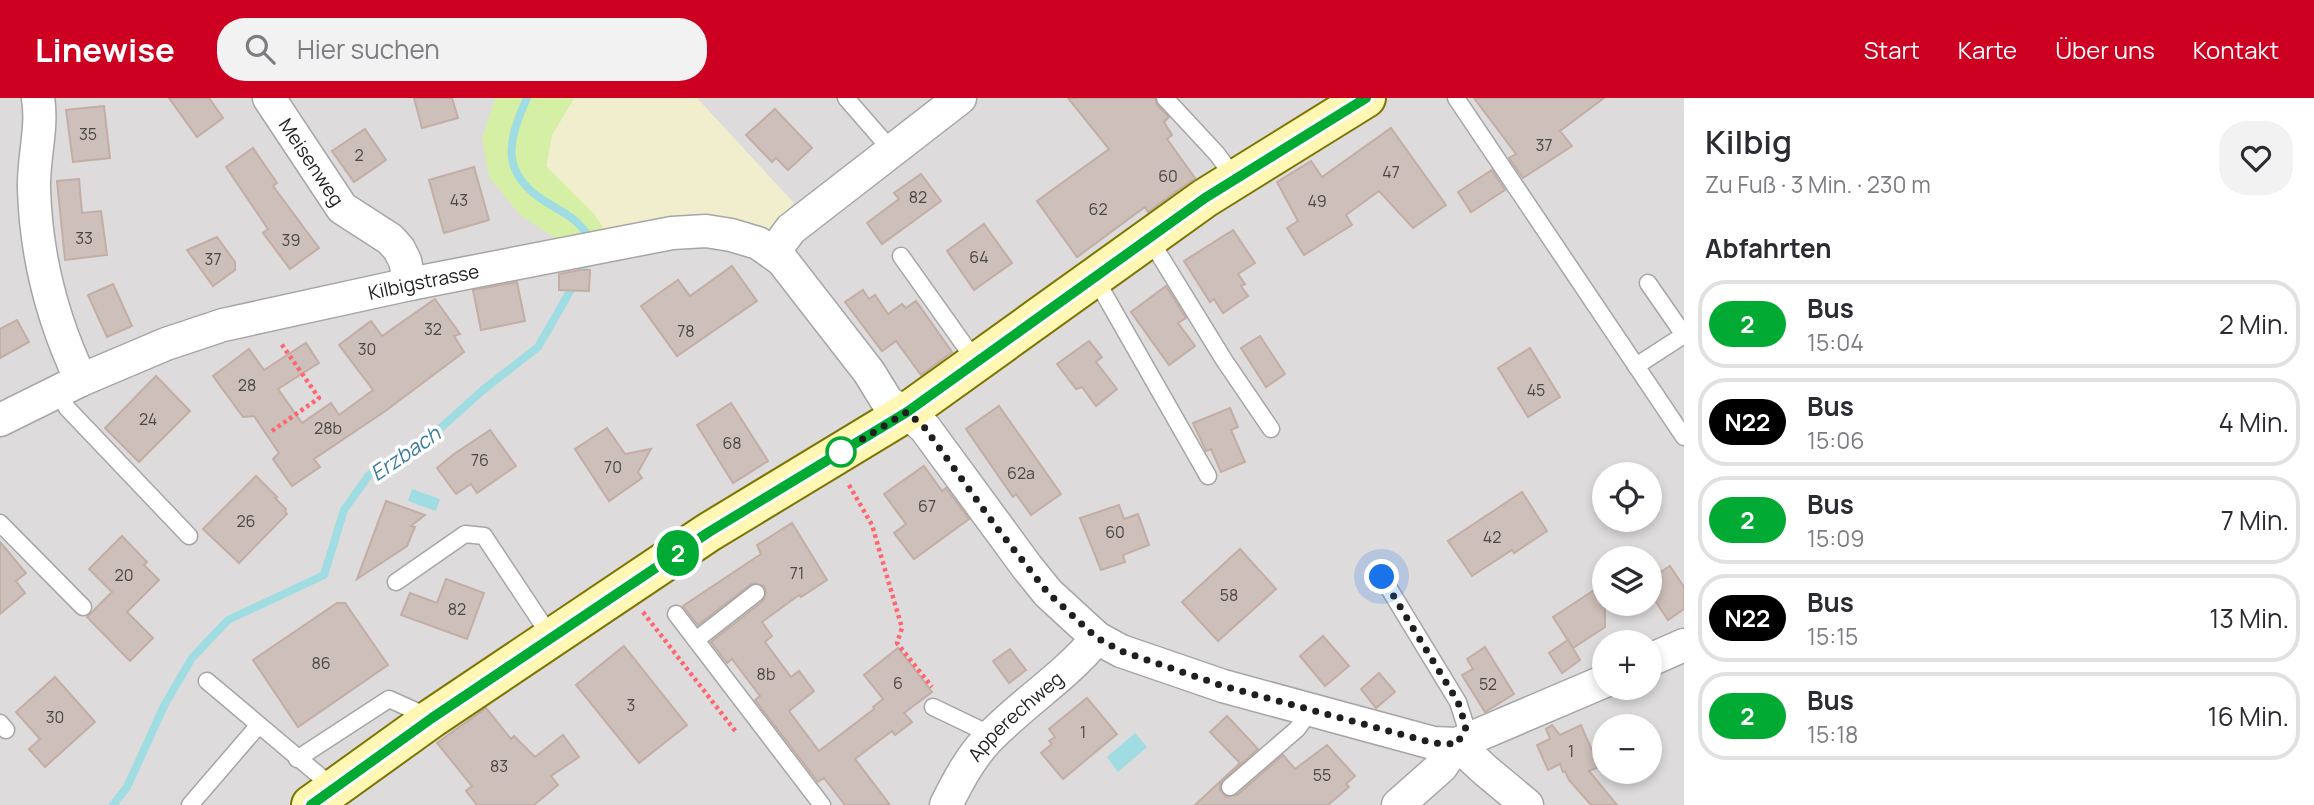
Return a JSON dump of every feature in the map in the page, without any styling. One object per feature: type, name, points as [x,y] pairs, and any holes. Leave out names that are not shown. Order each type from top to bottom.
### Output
[{"type":"main road","points":[[331,799],[432,718],[709,532],[907,412],[1235,179],[1366,98]]},
{"type":"street","points":[[38,98],[40,126],[34,187],[41,257],[54,313],[68,352],[70,385]]},
{"type":"street","name":"Meisenweg","points":[[269,98],[342,208],[390,239],[399,249],[405,261],[410,285]]},
{"type":"street","points":[[773,253],[791,229],[960,98]]},
{"type":"street","name":"Kilbigstrasse","points":[[0,419],[70,385],[166,344],[223,325],[672,233],[706,231],[731,234],[758,243],[773,253],[798,280],[869,372],[888,403],[907,412],[925,428],[1048,593],[1097,638],[1121,651],[1223,686],[1433,743],[1457,744]]},
{"type":"street","name":"Apperechweg","points":[[946,805],[957,783],[989,737],[1068,671],[1097,638]]},
{"type":"street","points":[[1662,655],[1684,645]]},
{"type":"street","points":[[1398,805],[1441,767],[1457,744],[1592,687]]},
{"type":"street","points":[[1457,744],[1527,805]]},
{"type":"lane","points":[[846,98],[893,152]]},
{"type":"lane","points":[[1165,98],[1217,154],[1235,179]]},
{"type":"lane","points":[[1456,98],[1684,437]]},
{"type":"lane","points":[[1149,238],[1224,360],[1271,429]]},
{"type":"lane","points":[[901,256],[977,363]]},
{"type":"lane","points":[[1095,278],[1208,476]]},
{"type":"lane","points":[[1636,366],[1684,335],[1648,284]]},
{"type":"lane","points":[[70,385],[67,408],[189,536]]},
{"type":"lane","points":[[0,523],[83,607]]},
{"type":"lane","points":[[396,582],[465,534],[484,536],[551,638]]},
{"type":"lane","points":[[1382,577],[1458,702],[1466,727],[1457,744]]},
{"type":"lane","points":[[696,640],[756,593]]},
{"type":"lane","points":[[676,614],[822,805]]},
{"type":"lane","points":[[207,681],[297,759],[331,799]]},
{"type":"lane","points":[[297,759],[389,699],[432,718]]},
{"type":"lane","points":[[933,708],[979,729],[989,737]]},
{"type":"lane","points":[[1230,787],[1297,729],[1311,710]]},
{"type":"lane","points":[[190,805],[258,726]]},
{"type":"path","points":[[266,316],[270,328],[319,398],[272,431]]},
{"type":"path","points":[[831,458],[872,526],[902,628],[897,643],[935,691],[933,708]]},
{"type":"path","points":[[626,589],[742,740]]},
{"type":"shaded area","points":[[0,98],[1684,98],[1684,805],[0,805]]},
{"type":"shaded area","points":[[574,98],[697,98],[794,203],[765,236],[608,235],[546,166],[552,135]]},
{"type":"green space","points":[[495,98],[574,98],[552,135],[546,166],[594,214],[608,235],[564,244],[520,215],[489,177],[482,138]]},
{"type":"water","points":[[412,489],[440,499],[436,511],[408,501]]},
{"type":"water","points":[[1135,733],[1147,747],[1118,772],[1107,757]]},
{"type":"building","points":[[169,98],[209,98],[223,118],[197,137]]},
{"type":"building","points":[[414,98],[452,98],[458,118],[422,128]]},
{"type":"building","points":[[1068,98],[1155,98],[1157,105],[1169,117],[1164,122],[1172,135],[1167,139],[1195,178],[1148,212],[1145,207],[1077,257],[1037,201],[1109,149]]},
{"type":"building","points":[[1474,98],[1604,98],[1560,131],[1572,146],[1523,178],[1509,158],[1516,154]]},
{"type":"building","points":[[104,106],[110,158],[73,162],[66,110]]},
{"type":"building","points":[[775,109],[812,148],[788,170],[776,158],[772,162],[746,135]]},
{"type":"building","points":[[1391,128],[1446,205],[1413,228],[1379,191],[1346,215],[1352,225],[1304,255],[1287,228],[1298,221],[1277,182],[1311,161],[1322,177]]},
{"type":"building","points":[[365,129],[386,160],[354,182],[332,151]]},
{"type":"building","points":[[253,148],[277,183],[273,186],[319,248],[290,269],[263,233],[268,229],[226,167]]},
{"type":"building","points":[[474,167],[489,220],[444,233],[429,180]]},
{"type":"building","points":[[1492,170],[1505,190],[1471,212],[1458,192]]},
{"type":"building","points":[[921,174],[941,201],[882,244],[867,223],[899,199],[894,193]]},
{"type":"building","points":[[79,179],[82,213],[101,211],[107,255],[65,260],[57,181]]},
{"type":"building","points":[[984,224],[1012,263],[974,290],[947,251]]},
{"type":"building","points":[[1233,230],[1255,263],[1238,274],[1245,284],[1241,286],[1248,296],[1223,313],[1214,299],[1210,302],[1184,261]]},
{"type":"building","points":[[217,237],[235,262],[235,270],[213,286],[187,250]]},
{"type":"building","points":[[732,266],[757,301],[677,356],[641,306],[678,280],[690,296]]},
{"type":"building","points":[[590,270],[589,291],[559,290],[559,274]]},
{"type":"building","points":[[517,282],[525,321],[481,330],[473,290]]},
{"type":"building","points":[[113,284],[132,326],[107,337],[88,295]]},
{"type":"building","points":[[1166,286],[1186,318],[1178,323],[1195,346],[1169,365],[1131,312]]},
{"type":"building","points":[[863,290],[869,299],[875,295],[888,314],[902,304],[906,308],[916,301],[952,352],[921,375],[896,341],[882,351],[845,302]]},
{"type":"building","points":[[435,299],[460,334],[454,336],[464,352],[384,412],[314,459],[320,467],[292,486],[273,459],[279,453],[254,416],[243,417],[213,376],[249,349],[264,370],[306,343],[319,363],[278,389],[302,423],[331,403],[339,415],[373,390],[339,345],[371,321],[382,336]]},
{"type":"building","points":[[17,320],[29,342],[0,358],[0,329]]},
{"type":"building","points":[[1260,336],[1285,374],[1266,387],[1241,348]]},
{"type":"building","points":[[1089,341],[1102,357],[1096,362],[1117,389],[1096,406],[1082,387],[1076,389],[1057,364]]},
{"type":"building","points":[[1530,348],[1560,397],[1528,417],[1498,368]]},
{"type":"building","points":[[156,376],[190,411],[139,462],[105,428]]},
{"type":"building","points":[[731,403],[768,461],[733,483],[697,425]]},
{"type":"building","points":[[999,406],[1061,494],[1031,515],[1016,494],[1013,497],[966,429]]},
{"type":"building","points":[[1230,408],[1238,427],[1231,430],[1245,462],[1221,472],[1211,449],[1206,451],[1193,423]]},
{"type":"building","points":[[607,428],[625,454],[651,449],[638,472],[642,478],[609,501],[575,449]]},
{"type":"building","points":[[490,430],[516,466],[477,493],[471,484],[456,494],[437,468]]},
{"type":"building","points":[[924,466],[942,491],[946,488],[969,519],[914,559],[894,533],[906,524],[884,494]]},
{"type":"building","points":[[256,476],[277,497],[275,498],[286,509],[287,514],[239,563],[203,529]]},
{"type":"building","points":[[1522,492],[1547,531],[1472,576],[1448,541]]},
{"type":"building","points":[[386,501],[425,515],[411,526],[415,527],[407,546],[357,579]]},
{"type":"building","points":[[1119,505],[1124,519],[1138,514],[1149,545],[1123,555],[1125,562],[1101,570],[1080,518]]},
{"type":"building","points":[[792,523],[827,580],[801,597],[799,595],[762,622],[772,636],[765,642],[791,677],[799,671],[814,691],[789,711],[819,751],[883,699],[864,675],[898,648],[932,692],[904,713],[912,722],[895,735],[892,731],[855,759],[890,805],[845,805],[824,778],[818,782],[755,700],[760,696],[732,659],[727,663],[711,642],[763,601],[766,592],[764,586],[755,583],[750,585],[698,625],[683,606],[761,554],[757,545]]},
{"type":"building","points":[[122,536],[147,562],[144,565],[159,580],[127,612],[153,638],[130,661],[87,617],[112,592],[89,569]]},
{"type":"building","points":[[0,542],[26,573],[16,581],[25,593],[0,614]]},
{"type":"building","points":[[1240,549],[1276,589],[1218,641],[1182,602]]},
{"type":"building","points":[[1670,566],[1684,587],[1684,609],[1668,620],[1662,611],[1662,571]]},
{"type":"building","points":[[446,579],[484,593],[467,639],[401,615],[410,593],[437,603]]},
{"type":"building","points":[[1592,592],[1592,616],[1605,616],[1605,627],[1592,630],[1592,636],[1573,648],[1553,617]]},
{"type":"building","points":[[337,603],[345,603],[388,665],[298,727],[253,660]]},
{"type":"building","points":[[1323,636],[1349,666],[1325,686],[1300,656]]},
{"type":"building","points":[[1568,640],[1580,660],[1562,673],[1549,653]]},
{"type":"building","points":[[624,646],[687,725],[639,763],[576,685]]},
{"type":"building","points":[[1485,647],[1514,694],[1485,712],[1462,675],[1473,669],[1467,659]]},
{"type":"building","points":[[1010,649],[1026,670],[1009,683],[993,661]]},
{"type":"building","points":[[1379,673],[1395,692],[1376,708],[1361,689]]},
{"type":"building","points":[[55,677],[95,722],[45,767],[29,749],[40,739],[16,712]]},
{"type":"building","points":[[1087,698],[1117,734],[1063,779],[1041,753],[1052,744],[1049,741],[1055,737],[1049,729]]},
{"type":"building","points":[[486,708],[511,739],[514,736],[535,757],[563,735],[579,757],[551,776],[558,785],[534,805],[477,805],[466,791],[472,786],[437,743]]},
{"type":"building","points":[[1227,716],[1258,749],[1220,783],[1220,790],[1226,797],[1237,795],[1283,755],[1295,769],[1327,745],[1355,776],[1346,784],[1349,787],[1328,805],[1195,805],[1240,763],[1210,732]]},
{"type":"building","points":[[1552,725],[1560,735],[1581,725],[1592,751],[1592,770],[1589,771],[1592,775],[1592,784],[1600,784],[1617,805],[1591,805],[1569,780],[1560,764],[1548,770],[1537,745],[1550,739],[1546,729]]},
{"type":"waterway","name":"Erzbach","points":[[527,98],[512,143],[514,168],[531,191],[575,220],[588,236]]},
{"type":"waterway","name":"Erzbach","points":[[113,805],[127,787],[165,704],[192,658],[228,620],[324,575],[344,510],[369,475],[415,451],[483,390],[538,347],[587,262]]},
{"type":"bus line","name":"2","points":[[311,805],[432,718],[709,532],[907,412],[1205,198],[1366,98]]},
{"type":"route","points":[[841,452],[907,412],[925,428],[1048,593],[1097,638],[1121,651],[1223,686],[1433,743],[1457,744],[1466,727],[1458,702],[1382,577]]}]
